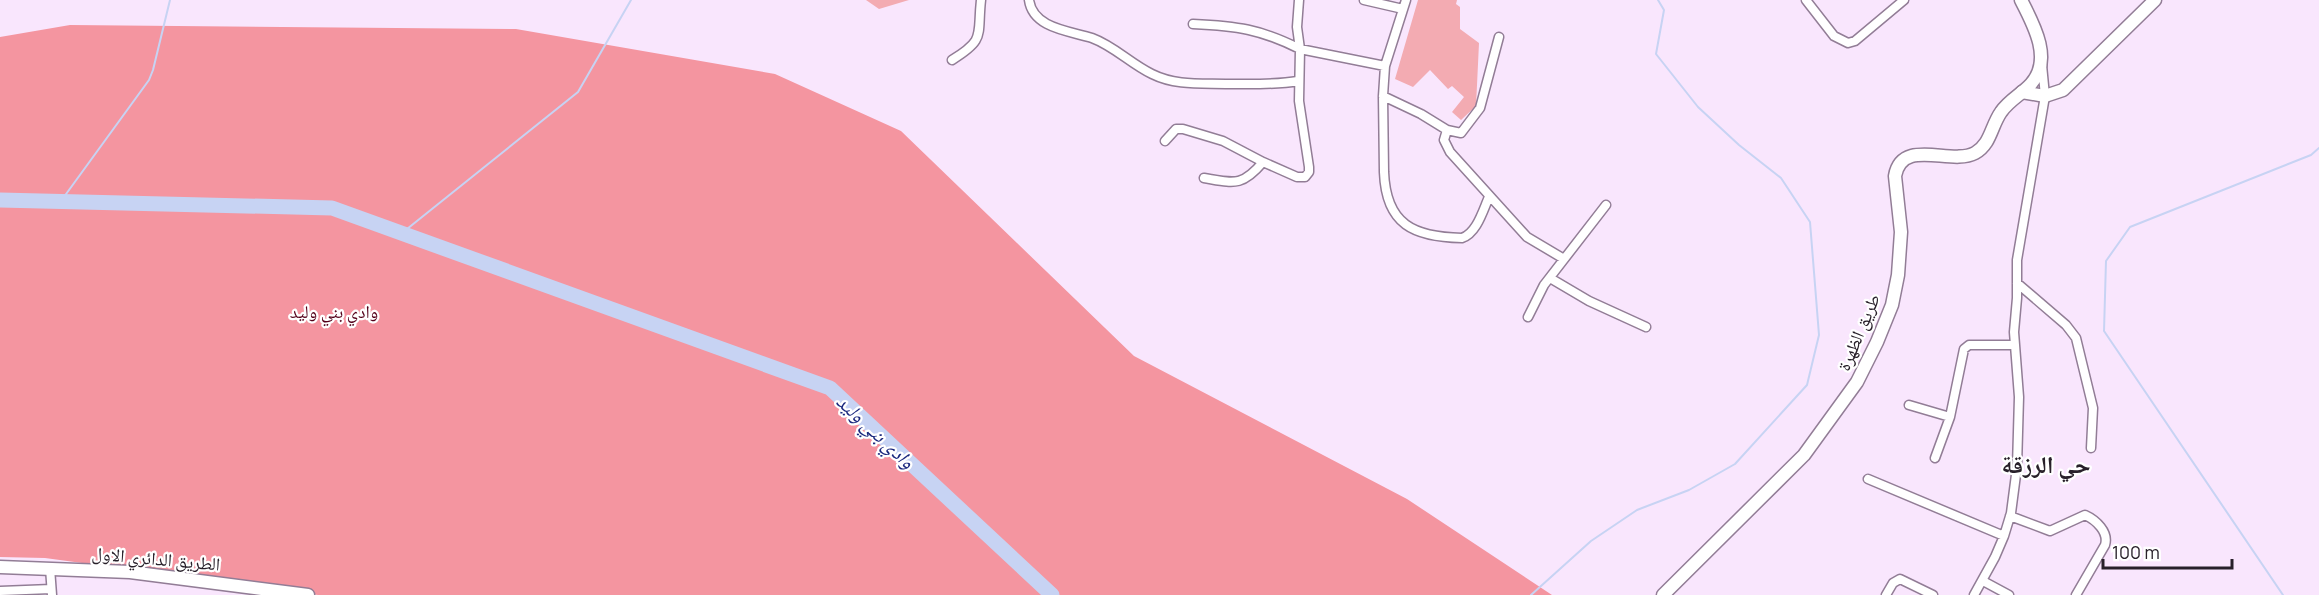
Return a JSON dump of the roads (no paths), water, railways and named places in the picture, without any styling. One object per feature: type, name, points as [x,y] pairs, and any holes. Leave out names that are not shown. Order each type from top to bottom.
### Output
[{"type":"main road","points":[[2020,0],[2035,32],[2043,58],[2042,65]]},
{"type":"main road","points":[[2022,92],[2052,96],[2063,90],[2155,0]]},
{"type":"main road","name":"طريق الظهرة","points":[[1663,595],[1804,455],[1857,382],[1892,305],[1901,232],[1895,176],[1900,164],[1908,157],[1917,155],[1959,157],[1975,153],[1989,138],[2003,109],[2033,83],[2042,65]]},
{"type":"main road","name":"الطريق الدائري الاول","points":[[0,567],[130,572],[308,595]]},
{"type":"street","points":[[952,60],[974,46],[978,38],[981,0]]},
{"type":"street","points":[[1029,0],[1038,15],[1050,26],[1096,40],[1154,76],[1187,84],[1211,85],[1298,81]]},
{"type":"street","points":[[1165,141],[1176,129],[1183,129],[1223,141],[1297,177],[1305,177],[1309,172],[1298,81],[1299,0]]},
{"type":"street","points":[[1364,0],[1403,9]]},
{"type":"street","points":[[1406,0],[1385,66],[1384,184],[1389,199],[1404,225],[1415,231],[1462,238],[1468,236],[1472,231],[1489,197]]},
{"type":"street","points":[[1806,0],[1834,36],[1848,43],[1855,41],[1904,0]]},
{"type":"street","points":[[1193,24],[1235,26],[1270,36],[1300,49],[1385,66]]},
{"type":"street","points":[[1383,96],[1422,114],[1447,130],[1461,133],[1480,108],[1499,38]]},
{"type":"street","points":[[1974,595],[2004,536],[2010,516],[2017,456],[2019,397],[2014,332],[2017,260],[2045,96],[2042,65]]},
{"type":"street","points":[[1447,130],[1444,140],[1446,146],[1489,197],[1527,237],[1564,259]]},
{"type":"street","points":[[1204,178],[1228,182],[1246,180],[1263,162]]},
{"type":"street","points":[[1528,317],[1550,278],[1606,205]]},
{"type":"street","points":[[1550,278],[1589,302],[1646,327]]},
{"type":"street","points":[[2017,283],[2066,325],[2076,339],[2093,408],[2091,448]]},
{"type":"street","points":[[1935,459],[1950,417],[1964,349],[1969,345],[2015,345]]},
{"type":"street","points":[[1909,405],[1950,417]]},
{"type":"street","points":[[1868,479],[2004,536]]},
{"type":"street","points":[[2010,516],[2050,531],[2085,515],[2105,533],[2107,538],[2105,545],[2076,595]]},
{"type":"street","points":[[0,591],[51,592],[50,568]]},
{"type":"street","points":[[1886,595],[1893,583],[1900,579],[1933,595]]},
{"type":"street","points":[[1983,581],[2009,595]]},
{"type":"waterway","points":[[61,201],[149,80],[170,0]]},
{"type":"waterway","points":[[402,233],[578,92],[631,0]]},
{"type":"waterway","points":[[1531,595],[1591,541],[1637,510],[1689,490],[1735,464],[1807,385],[1819,335],[1810,222],[1781,178],[1739,145],[1698,107],[1656,54],[1664,10],[1658,0]]},
{"type":"waterway","points":[[2283,595],[2104,331],[2106,261],[2130,227],[2311,155],[2319,148]]},
{"type":"waterway","name":"وادي بني وليد","points":[[0,200],[332,208],[830,388],[1052,595]]},
{"type":"district","name":"حي الرزقة","points":[[2046,463]]}]
